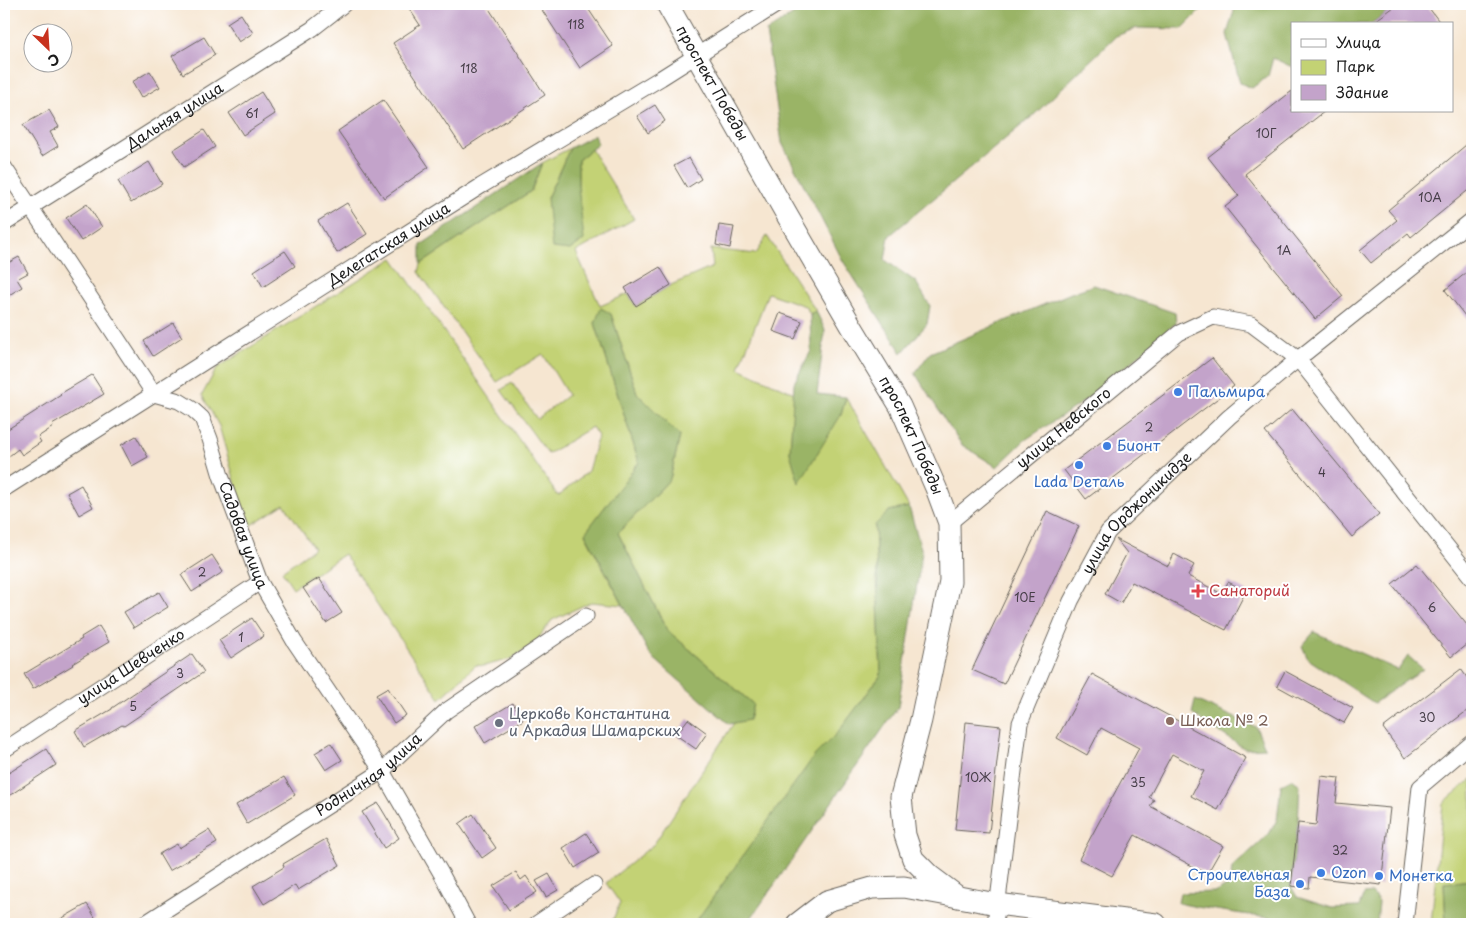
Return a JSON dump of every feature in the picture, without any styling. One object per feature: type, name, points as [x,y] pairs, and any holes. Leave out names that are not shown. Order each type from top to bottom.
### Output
[{"type":"street","name":"Дальняя улица","points":[[4,224],[312,29],[344,4]]},
{"type":"street","name":"проспект Победы","points":[[667,4],[852,327],[900,406],[936,488],[949,523],[950,582],[921,720],[901,797],[904,835],[913,859],[930,876],[958,897]]},
{"type":"street","name":"Делегатская улица","points":[[4,489],[481,186],[697,56],[778,4]]},
{"type":"street","points":[[4,167],[154,394]]},
{"type":"street","name":"улица Орджоникидзе","points":[[996,914],[1020,723],[1071,601],[1108,532],[1229,417],[1298,359],[1472,220]]},
{"type":"street","name":"улица Невского","points":[[949,523],[1178,333],[1213,317],[1251,324],[1298,359],[1472,578]]},
{"type":"street","name":"Садовая улица","points":[[154,394],[179,401],[202,418],[260,582],[294,641],[382,771],[468,924]]},
{"type":"street","name":"улица Шевченко","points":[[4,750],[260,582]]},
{"type":"street","name":"Родничная улица","points":[[144,924],[382,771],[446,711],[586,616]]},
{"type":"street","points":[[1405,924],[1420,787],[1472,743]]},
{"type":"street","points":[[536,924],[594,885]]},
{"type":"street","points":[[798,924],[827,901],[872,888],[904,887],[958,897],[996,914],[1156,924]]},
{"type":"green space","points":[[809,4],[1207,4],[1182,29],[1137,28],[1116,36],[1035,114],[889,236],[885,260],[916,282],[930,306],[927,324],[902,353],[843,261],[782,143],[766,32]]},
{"type":"green space","points":[[1236,4],[1389,4],[1390,10],[1374,22],[1291,22],[1291,67],[1273,58],[1268,76],[1252,88],[1240,83],[1227,34]]},
{"type":"green space","points":[[594,135],[598,144],[578,160],[578,185],[584,240],[570,250],[552,248],[547,198],[570,148]]},
{"type":"green space","points":[[570,148],[547,198],[578,185],[578,160],[591,149],[634,219],[576,252],[600,306],[628,294],[636,306],[671,285],[713,267],[711,249],[756,254],[767,236],[816,311],[810,314],[805,306],[768,293],[739,368],[794,393],[790,453],[841,415],[846,397],[909,507],[889,511],[875,526],[881,675],[696,924],[611,924],[620,903],[606,883],[654,844],[734,723],[749,719],[753,704],[667,630],[618,533],[670,479],[680,436],[637,393],[611,314],[595,323],[639,462],[585,534],[623,605],[591,602],[552,620],[535,643],[511,659],[484,666],[476,665],[440,699],[344,554],[293,588],[282,571],[314,548],[284,504],[248,527],[219,426],[202,395],[217,368],[393,258],[558,496],[588,471],[598,436],[592,427],[548,454],[501,390],[512,383],[537,419],[568,395],[543,354],[497,382],[419,272],[421,264],[531,191],[542,163]]},
{"type":"green space","points":[[542,163],[531,191],[421,264],[421,245]]},
{"type":"green space","points":[[1094,285],[1175,313],[1176,323],[1092,396],[1025,440],[997,467],[962,445],[915,373],[930,353]]},
{"type":"green space","points":[[601,308],[611,314],[637,393],[680,436],[670,479],[618,533],[667,630],[753,704],[749,720],[729,724],[650,655],[585,533],[639,462],[595,323]]},
{"type":"green space","points":[[816,311],[825,330],[817,394],[846,397],[841,415],[799,483],[790,453],[794,383],[811,351],[810,314]]},
{"type":"green space","points":[[909,507],[922,552],[898,707],[747,924],[694,924],[815,755],[839,731],[881,675],[875,525],[889,511]]},
{"type":"green space","points":[[1314,632],[1398,670],[1408,656],[1423,669],[1374,703],[1308,659],[1302,646]]},
{"type":"green space","points":[[1195,700],[1256,727],[1265,748],[1245,749],[1192,714]]},
{"type":"green space","points":[[1292,779],[1300,785],[1291,886],[1297,897],[1332,908],[1359,907],[1364,894],[1372,893],[1379,902],[1377,924],[1307,924],[1178,903],[1180,893],[1216,892],[1230,884],[1232,868],[1269,834],[1277,820],[1281,785]]},
{"type":"green space","points":[[1472,779],[1472,880],[1444,883],[1446,924],[1431,924],[1443,803]]},
{"type":"green space","points":[[1472,880],[1472,924],[1446,924],[1444,883]]},
{"type":"building","points":[[406,4],[486,4],[545,95],[463,149],[393,43],[420,25]]},
{"type":"building","points":[[538,4],[585,4],[613,46],[580,68]]},
{"type":"building","points":[[1398,4],[1426,4],[1440,22],[1374,22]]},
{"type":"building","points":[[241,14],[253,33],[239,42],[227,23]]},
{"type":"building","points":[[204,37],[215,55],[183,74],[172,56]]},
{"type":"building","points":[[150,71],[160,87],[141,98],[132,82]]},
{"type":"building","points":[[261,92],[275,114],[243,135],[229,113]]},
{"type":"building","points":[[1291,92],[1291,112],[1324,112],[1245,174],[1343,296],[1315,319],[1225,207],[1239,196],[1208,157]]},
{"type":"building","points":[[383,100],[429,167],[384,198],[338,131]]},
{"type":"building","points":[[655,105],[665,121],[648,133],[637,116]]},
{"type":"building","points":[[49,110],[59,127],[50,132],[58,146],[42,156],[23,125]]},
{"type":"building","points":[[204,130],[215,147],[184,167],[173,150]]},
{"type":"building","points":[[1472,140],[1472,187],[1411,237],[1408,233],[1371,263],[1360,250],[1397,220],[1388,210]]},
{"type":"building","points":[[689,158],[701,179],[687,188],[674,166]]},
{"type":"building","points":[[149,162],[162,184],[131,203],[118,181]]},
{"type":"building","points":[[347,203],[367,234],[337,253],[318,221]]},
{"type":"building","points":[[87,204],[102,227],[81,241],[66,218]]},
{"type":"building","points":[[719,225],[734,227],[730,248],[716,245]]},
{"type":"building","points":[[285,251],[295,266],[263,287],[254,271]]},
{"type":"building","points":[[4,255],[8,263],[19,257],[28,273],[17,279],[22,287],[4,298]]},
{"type":"building","points":[[660,267],[671,285],[636,306],[625,288]]},
{"type":"building","points":[[1472,268],[1472,325],[1445,290]]},
{"type":"building","points":[[780,313],[802,321],[795,339],[773,331]]},
{"type":"building","points":[[173,323],[182,337],[153,356],[144,341]]},
{"type":"building","points":[[1212,358],[1234,386],[1086,499],[1064,470]]},
{"type":"building","points":[[92,375],[104,394],[52,425],[53,427],[38,437],[41,442],[22,455],[18,449],[4,460],[4,429],[8,429]]},
{"type":"building","points":[[1292,409],[1379,514],[1352,537],[1265,432]]},
{"type":"building","points":[[136,436],[148,457],[132,466],[121,445]]},
{"type":"building","points":[[81,485],[93,507],[79,515],[67,493]]},
{"type":"building","points":[[1047,511],[1079,526],[1004,684],[972,670]]},
{"type":"building","points":[[1116,539],[1168,566],[1174,554],[1194,565],[1188,576],[1222,594],[1228,582],[1246,591],[1226,630],[1132,582],[1121,603],[1105,594],[1127,553]]},
{"type":"building","points":[[212,555],[223,572],[192,592],[181,575]]},
{"type":"building","points":[[1417,564],[1472,631],[1472,640],[1451,657],[1392,584]]},
{"type":"building","points":[[319,578],[342,613],[326,623],[303,588]]},
{"type":"building","points":[[159,592],[168,607],[134,628],[124,612]]},
{"type":"building","points":[[252,618],[264,636],[231,658],[219,640]]},
{"type":"building","points":[[99,626],[109,642],[33,689],[24,674],[82,639],[81,637]]},
{"type":"building","points":[[192,654],[204,672],[124,726],[122,725],[84,747],[75,731],[112,709]]},
{"type":"building","points":[[1461,669],[1472,685],[1472,707],[1405,758],[1383,728]]},
{"type":"building","points":[[1285,671],[1353,708],[1344,723],[1277,686]]},
{"type":"building","points":[[1092,674],[1246,758],[1218,810],[1191,796],[1204,771],[1172,754],[1149,797],[1154,800],[1150,806],[1223,846],[1207,874],[1135,835],[1112,876],[1079,859],[1139,748],[1101,728],[1087,755],[1057,738]]},
{"type":"building","points":[[388,688],[406,715],[394,723],[376,695]]},
{"type":"building","name":"Церковь Константина и Аркадия Шамарских","points":[[513,703],[523,720],[485,743],[475,726]]},
{"type":"building","points":[[688,719],[707,733],[696,749],[676,735]]},
{"type":"building","points":[[966,722],[1001,726],[989,833],[955,830]]},
{"type":"building","points":[[331,743],[342,760],[326,770],[315,753]]},
{"type":"building","points":[[46,749],[56,765],[4,799],[4,776]]},
{"type":"building","points":[[1321,776],[1339,778],[1336,803],[1390,808],[1381,885],[1310,877],[1309,888],[1291,886],[1298,823],[1316,825]]},
{"type":"building","points":[[284,777],[295,795],[247,824],[236,805]]},
{"type":"building","points":[[378,803],[399,838],[384,848],[362,812]]},
{"type":"building","points":[[473,814],[496,848],[482,858],[459,824]]},
{"type":"building","points":[[209,830],[217,843],[169,871],[159,854],[177,844],[179,848]]},
{"type":"building","points":[[586,833],[599,853],[575,868],[563,848]]},
{"type":"building","points":[[326,839],[340,865],[298,890],[295,885],[264,904],[253,886],[284,867],[283,864]]},
{"type":"building","points":[[516,872],[521,880],[526,876],[537,892],[509,910],[493,886]]},
{"type":"building","points":[[549,874],[558,890],[546,897],[536,881]]},
{"type":"building","points":[[87,904],[96,919],[87,924],[52,924]]},
{"type":"place","name":"Пальмира","points":[[1178,392]]},
{"type":"place","name":"Бионт","points":[[1107,446]]},
{"type":"place","name":"Lada Dеталь","points":[[1079,465]]},
{"type":"place","name":"Санаторий","points":[[1198,591]]},
{"type":"place","name":"Школа № 2","points":[[1170,721]]},
{"type":"place","name":"Церковь Константина и Аркадия Шамарских","points":[[499,723]]},
{"type":"place","name":"Ozon","points":[[1321,873]]},
{"type":"place","name":"Монетка","points":[[1379,876]]},
{"type":"place","name":"Строительная База","points":[[1300,884]]}]
